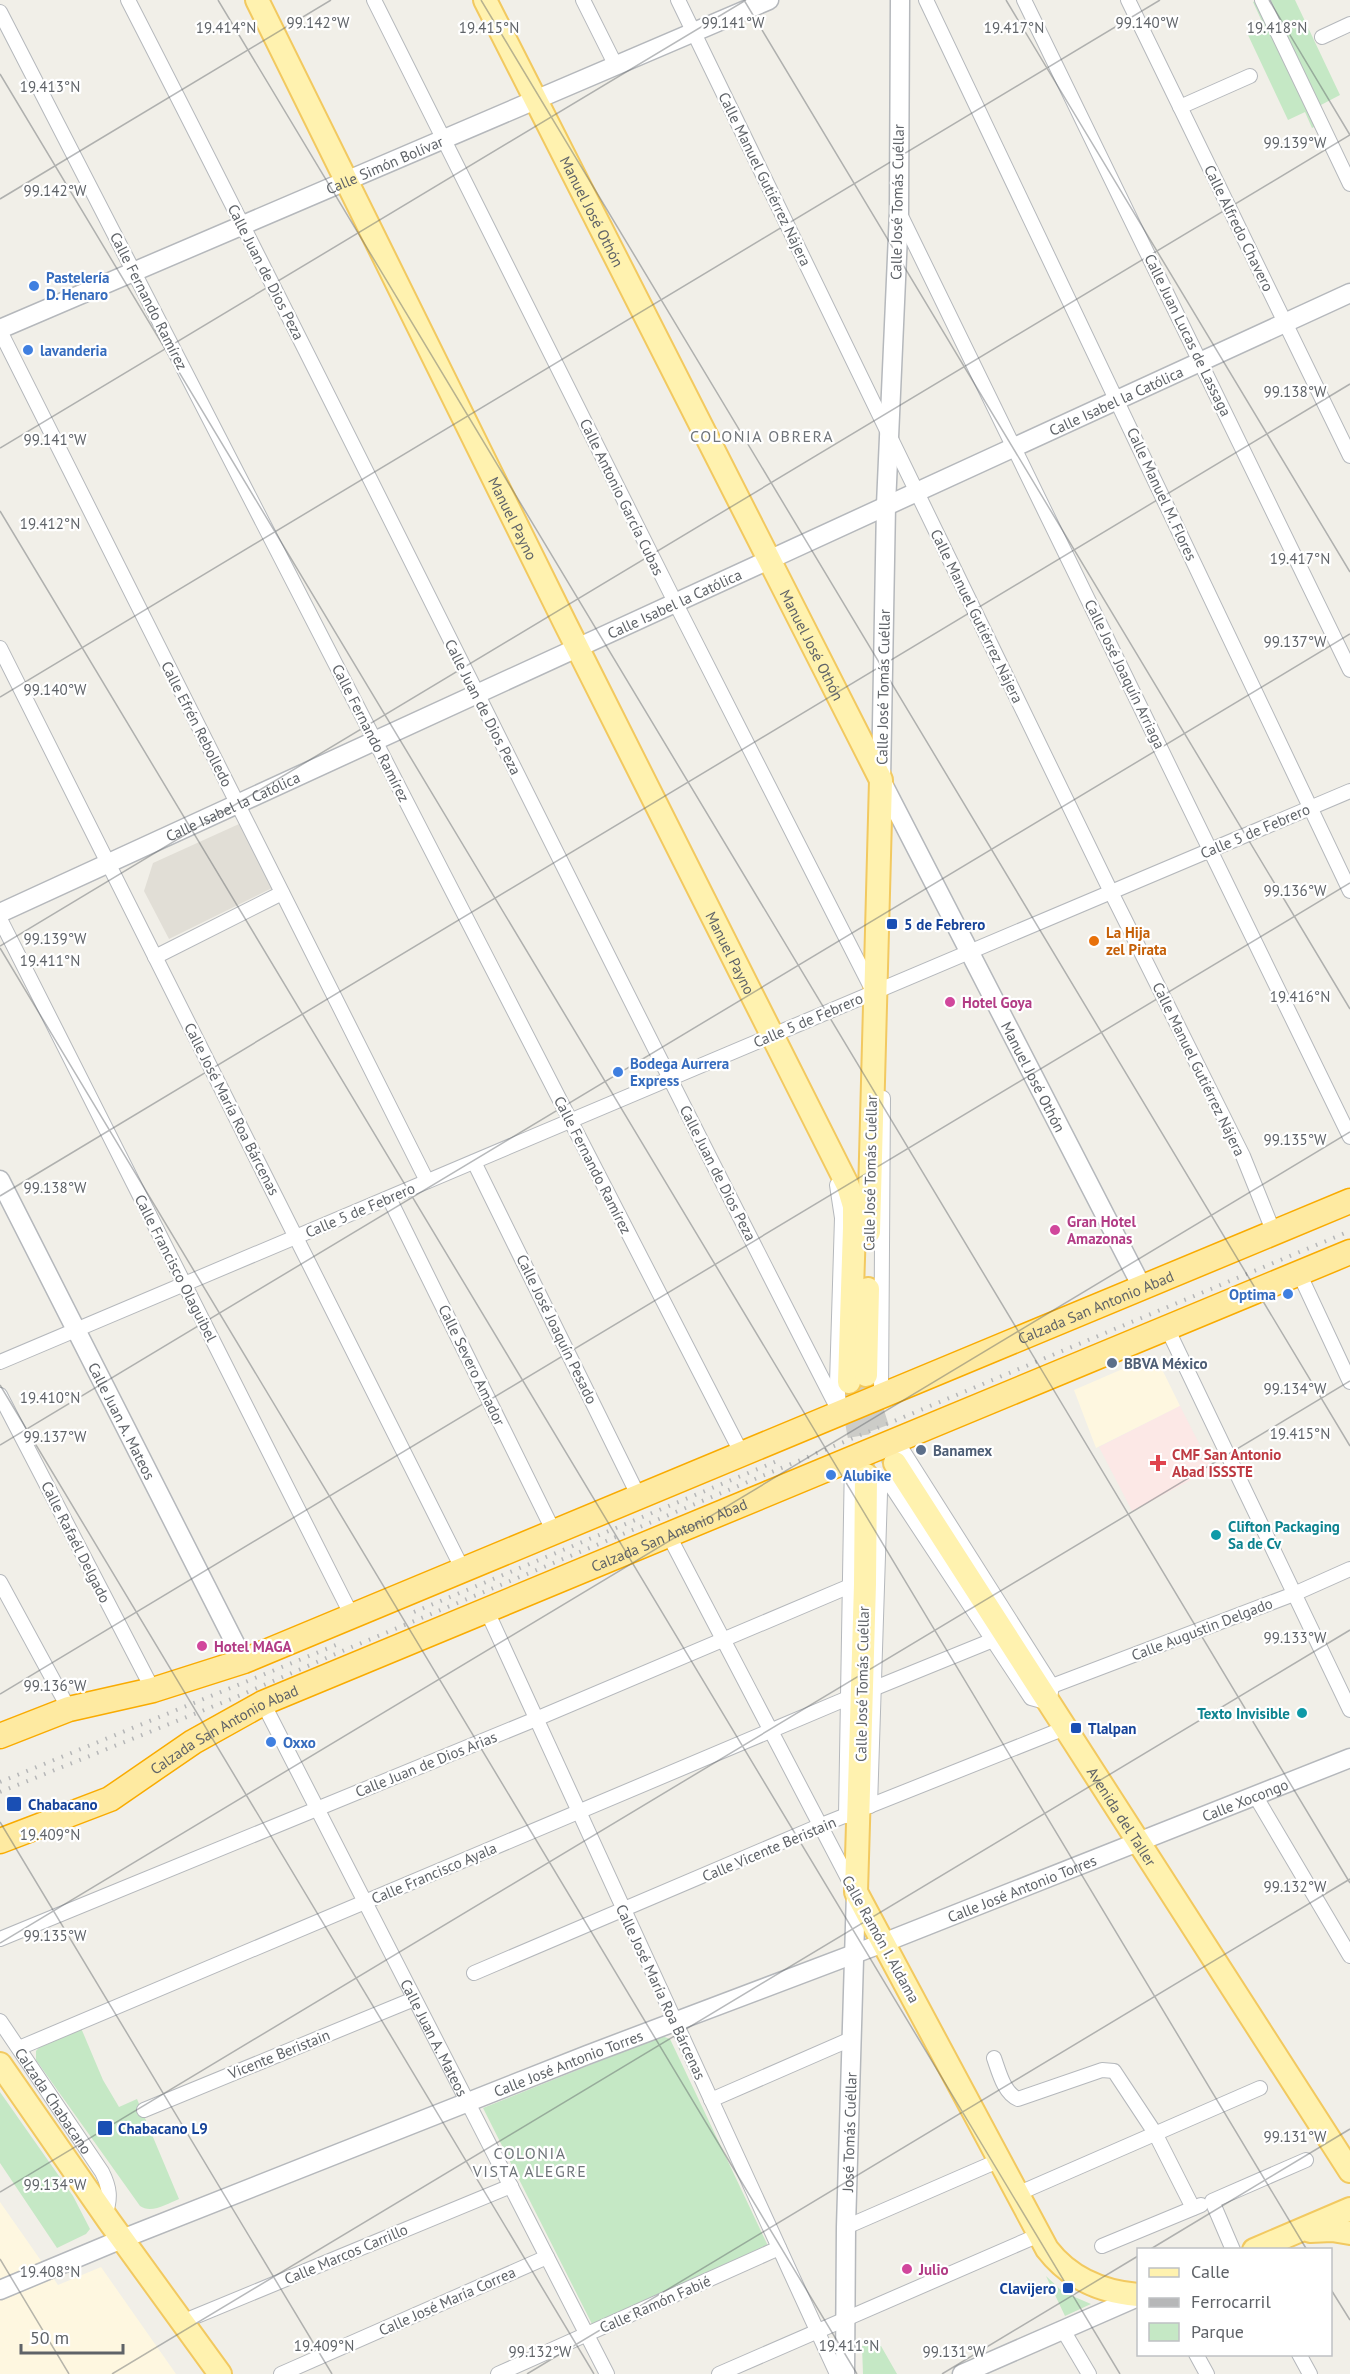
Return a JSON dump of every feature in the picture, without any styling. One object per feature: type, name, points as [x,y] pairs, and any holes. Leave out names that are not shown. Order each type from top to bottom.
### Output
[{"type":"highway","name":"Calzada San Antonio Abad","points":[[0,1736],[69,1709],[153,1690],[243,1661],[1350,1201]]},
{"type":"highway","name":"Calzada San Antonio Abad","points":[[0,1842],[110,1799],[193,1742],[263,1703],[668,1534],[859,1466],[1167,1328],[1350,1252]]},
{"type":"main road","name":"Manuel Payno","points":[[256,0],[772,1035]]},
{"type":"main road","name":"Manuel José Othón","points":[[485,0],[881,780]]},
{"type":"main road","name":"Calle José Tomás Cuéllar","points":[[772,1035],[839,1167],[854,1206],[858,1378],[881,780]]},
{"type":"main road","name":"Avenida del Taller","points":[[895,1451],[1051,1695],[1065,1728],[1350,2171]]},
{"type":"main road","name":"Calle José Tomás Cuéllar","points":[[856,1892],[859,1466]]},
{"type":"main road","name":"Calle Ramón I. Aldama","points":[[856,1892],[1039,2235],[1057,2262],[1068,2272],[1100,2287],[1137,2296]]},
{"type":"main road","name":"Calzada Chabacano","points":[[0,2064],[105,2216],[220,2374]]},
{"type":"main road","points":[[1259,2248],[1350,2209]]},
{"type":"main road","points":[[1291,2234],[1332,2230],[1350,2233]]},
{"type":"street","name":"Calle Juan de Dios Peza","points":[[128,0],[840,1413]]},
{"type":"street","name":"Calle Antonio García Cubas","points":[[374,0],[675,602],[884,1009],[881,1396]]},
{"type":"street","points":[[583,0],[616,66]]},
{"type":"street","name":"Calle Manuel Gutiérrez Nájera","points":[[678,0],[1111,892],[1243,1156],[1274,1233]]},
{"type":"street","name":"Calle Simón Bolívar","points":[[0,330],[769,0]]},
{"type":"street","name":"Calle José Tomás Cuéllar","points":[[881,780],[886,505],[891,436],[899,212],[900,0]]},
{"type":"street","name":"Calle Manuel M. Flores","points":[[926,0],[1350,891]]},
{"type":"street","name":"Calle Juan Lucas de Lassaga","points":[[1024,0],[1350,670]]},
{"type":"street","name":"Calle Alfredo Chavero","points":[[1128,0],[1350,456]]},
{"type":"street","points":[[1262,0],[1350,184]]},
{"type":"street","name":"Calle Fernando Ramírez","points":[[0,12],[742,1454]]},
{"type":"street","points":[[1322,37],[1350,24]]},
{"type":"street","points":[[1180,107],[1250,76]]},
{"type":"street","name":"Calle José Joaquín Arriaga","points":[[899,212],[1350,1137]]},
{"type":"street","name":"Calle Isabel la Católica","points":[[0,913],[1350,293]]},
{"type":"street","name":"Calle Efrén Rebolledo","points":[[0,330],[427,1181]]},
{"type":"street","name":"Calle José María Roa Bárcenas","points":[[0,648],[463,1570]]},
{"type":"street","name":"Manuel José Othón","points":[[881,780],[1142,1287]]},
{"type":"street","name":"Calle 5 de Febrero","points":[[0,1362],[1350,791]]},
{"type":"street","points":[[155,957],[282,893]]},
{"type":"street","name":"Calle Francisco Olaguibel","points":[[0,919],[352,1616]]},
{"type":"street","points":[[799,1089],[806,1123],[832,1172],[839,1190],[841,1205],[837,1383],[840,1413]]},
{"type":"street","name":"Calle José Joaquín Pesado","points":[[474,1162],[639,1497]]},
{"type":"street","name":"Calle Juan A. Mateos","points":[[0,1180],[243,1661]]},
{"type":"street","name":"Calle Severo Amador","points":[[389,1198],[554,1532]]},
{"type":"street","points":[[1299,1273],[1350,1382]]},
{"type":"street","points":[[1167,1328],[1350,1710]]},
{"type":"street","name":"Calle Rafaél Delgado","points":[[0,1395],[153,1690]]},
{"type":"street","points":[[858,1811],[848,1698],[850,1586],[859,1466]]},
{"type":"street","points":[[858,1811],[875,1688],[880,1493],[881,1484],[884,1481],[888,1481],[1031,1698],[1051,1695]]},
{"type":"street","name":"Calle Ramón I. Aldama","points":[[668,1534],[772,1731],[819,1826],[856,1892]]},
{"type":"street","name":"Calle Augustin Delgado","points":[[1051,1695],[1350,1569]]},
{"type":"street","points":[[0,1582],[69,1709]]},
{"type":"street","name":"Calle Juan de Dios Arias","points":[[0,1939],[536,1719],[850,1586]]},
{"type":"street","name":"Calle José María Roa Bárcenas","points":[[486,1610],[837,2374]]},
{"type":"street","points":[[875,1688],[993,1640]]},
{"type":"street","name":"Calle Francisco Ayala","points":[[19,2048],[848,1698]]},
{"type":"street","name":"Calle Juan A. Mateos","points":[[263,1703],[607,2374]]},
{"type":"street","name":"Calle Vicente Beristain","points":[[474,1973],[819,1826],[1065,1728]]},
{"type":"street","name":"Calle Xocongo","points":[[1139,1843],[1350,1758]]},
{"type":"street","points":[[1256,1797],[1350,1956]]},
{"type":"street","name":"Calle José Antonio Torres","points":[[0,2290],[122,2239],[674,2020],[853,1955],[1139,1843]]},
{"type":"street","name":"José Tomás Cuéllar","points":[[845,2374],[846,2227],[856,1892]]},
{"type":"street","name":"Vicente Beristain","points":[[144,2110],[414,1999]]},
{"type":"street","name":"Calzada Chabacano","points":[[0,2021],[102,2172],[109,2186],[111,2201],[105,2216]]},
{"type":"street","points":[[711,2100],[851,2039]]},
{"type":"street","points":[[994,2058],[1007,2091],[1018,2100],[1102,2070],[1114,2072],[1155,2133],[1193,2208]]},
{"type":"street","points":[[1017,2194],[1260,2088]]},
{"type":"street","points":[[846,2227],[1000,2160]]},
{"type":"street","points":[[1102,2246],[1306,2160]]},
{"type":"street","name":"Calle Marcos Carrillo","points":[[182,2322],[510,2186]]},
{"type":"street","points":[[1212,2201],[1232,2248]]},
{"type":"street","points":[[719,2374],[1039,2235]]},
{"type":"street","name":"Calle Ramón Fabié","points":[[498,2374],[779,2248]]},
{"type":"street","name":"Calle José María Correa","points":[[282,2374],[547,2257]]},
{"type":"street","points":[[962,2374],[981,2370],[1137,2296]]},
{"type":"street","points":[[1063,2330],[1089,2374]]},
{"type":"street","points":[[1197,2356],[1207,2374]]},
{"type":"street","points":[[1300,2356],[1311,2374]]},
{"type":"shaded area","points":[[239,824],[272,888],[169,939],[144,891],[153,863]]},
{"type":"shaded area","points":[[1155,1355],[1180,1406],[1096,1448],[1074,1390]]},
{"type":"shaded area","name":"CMF San Antonio Abad ISSSTE","points":[[1180,1406],[1212,1469],[1132,1511],[1099,1447]]},
{"type":"shaded area","points":[[0,2202],[58,2285],[101,2267],[176,2374],[0,2374]]},
{"type":"green space","points":[[1257,0],[1295,0],[1340,95],[1319,106],[1326,121],[1312,128],[1305,112],[1288,120],[1248,35],[1265,28],[1253,2]]},
{"type":"green space","points":[[81,2028],[103,2080],[119,2107],[137,2099],[179,2199],[154,2209],[140,2206],[36,2060],[36,2051],[43,2043]]},
{"type":"green space","points":[[662,2036],[670,2039],[769,2248],[592,2324],[483,2108]]},
{"type":"green space","points":[[0,2092],[73,2196],[90,2229],[86,2234],[57,2248],[0,2163]]},
{"type":"green space","points":[[1046,2276],[1063,2292],[1091,2304],[1065,2316]]},
{"type":"green space","points":[[862,2346],[881,2346],[897,2374],[863,2374]]},
{"type":"tunnel","points":[[866,1375],[875,1420],[893,1461]]},
{"type":"tunnel","points":[[849,1382],[865,1472]]},
{"type":"railway","points":[[0,1792],[234,1698],[1350,1231]]},
{"type":"railway","points":[[414,1612],[777,1461]]},
{"type":"railway","points":[[0,1782],[336,1645]]},
{"type":"place","name":"Pastelería D. Henaro","points":[[34,286]]},
{"type":"place","name":"lavanderia","points":[[28,350]]},
{"type":"place","name":"5 de Febrero","points":[[892,924]]},
{"type":"place","name":"La Hija zel Pirata","points":[[1094,941]]},
{"type":"place","name":"Hotel Goya","points":[[950,1002]]},
{"type":"place","name":"Bodega Aurrera Express","points":[[618,1072]]},
{"type":"place","name":"Gran Hotel Amazonas","points":[[1055,1230]]},
{"type":"place","name":"Optima","points":[[1288,1294]]},
{"type":"place","name":"BBVA México","points":[[1112,1363]]},
{"type":"place","name":"Banamex","points":[[921,1450]]},
{"type":"place","name":"CMF San Antonio Abad ISSSTE","points":[[1158,1463]]},
{"type":"place","name":"Alubike","points":[[831,1475]]},
{"type":"place","name":"Clifton Packaging Sa de Cv","points":[[1216,1535]]},
{"type":"place","name":"Hotel MAGA","points":[[202,1646]]},
{"type":"place","name":"Texto Invisible","points":[[1302,1713]]},
{"type":"place","name":"Tlalpan","points":[[1076,1728]]},
{"type":"place","name":"Oxxo","points":[[271,1742]]},
{"type":"place","name":"Chabacano","points":[[14,1804]]},
{"type":"place","name":"Chabacano L9","points":[[105,2128]]},
{"type":"place","name":"Julio","points":[[907,2269]]},
{"type":"place","name":"Clavijero","points":[[1068,2288]]},
{"type":"district","name":"COLONIA OBRERA","points":[[762,436]]},
{"type":"district","name":"COLONIA VISTA ALEGRE","points":[[530,2162]]}]
